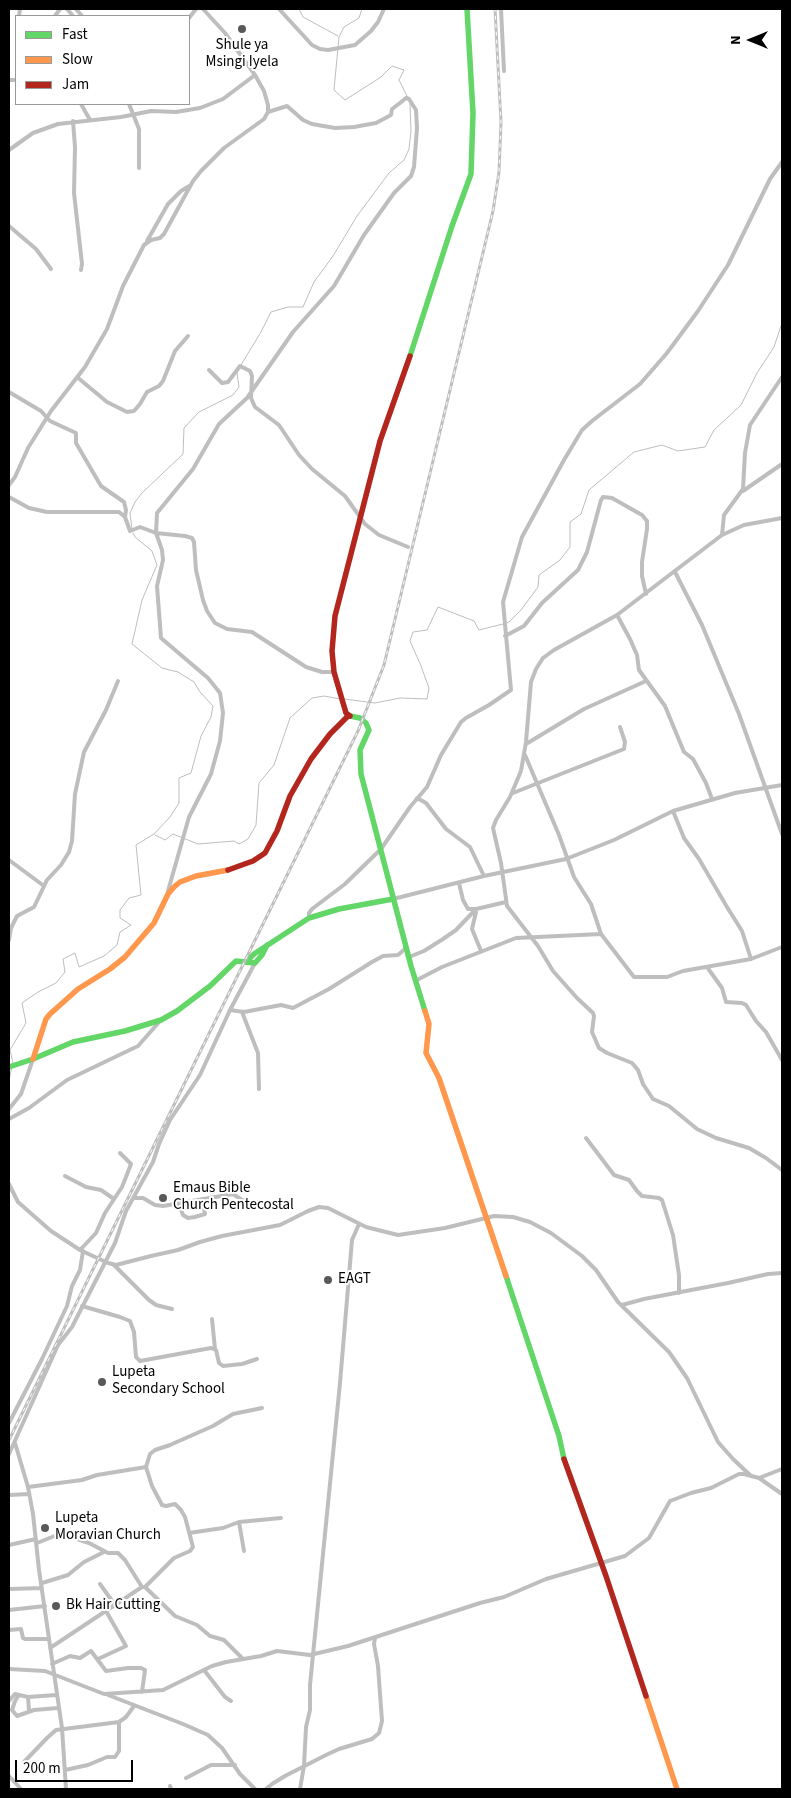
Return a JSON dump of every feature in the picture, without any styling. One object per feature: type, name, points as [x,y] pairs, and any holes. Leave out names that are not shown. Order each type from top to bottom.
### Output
[{"type":"street","points":[[146,243],[160,238],[164,234],[200,171],[224,148],[264,119],[268,112],[264,91],[255,75],[225,33],[203,9]]},
{"type":"street","points":[[279,9],[312,44],[320,49],[335,50],[355,45],[371,31],[384,9]]},
{"type":"street","points":[[348,716],[334,672],[332,651],[335,616],[380,441],[403,378],[470,174],[473,149],[473,113],[467,9]]},
{"type":"street","points":[[502,9],[504,71]]},
{"type":"street","points":[[9,150],[43,128],[73,121],[134,115],[151,110],[176,112],[200,108],[223,99],[255,75]]},
{"type":"street","points":[[9,1109],[21,1094],[30,1060],[46,1019],[78,989],[125,957],[154,922],[168,894],[192,807],[211,774],[222,733],[223,702],[220,693],[208,678],[161,638],[157,586],[163,560],[162,550],[156,533],[158,510],[193,469],[223,419],[251,392],[293,332],[334,286],[364,235],[394,193],[410,176],[414,168],[417,128],[416,110],[408,98],[400,102],[392,109],[390,115],[382,120],[370,125],[354,127],[334,128],[312,124],[287,106],[268,112]]},
{"type":"street","points":[[82,105],[90,120]]},
{"type":"street","points":[[129,105],[139,129],[139,168]]},
{"type":"street","points":[[73,121],[75,147],[74,193],[82,264],[81,270]]},
{"type":"street","points":[[310,918],[310,912],[314,907],[345,884],[380,849],[427,787],[441,755],[461,722],[489,706],[511,690],[503,608],[504,596],[516,562],[519,541],[576,440],[592,421],[640,384],[673,345],[728,265],[770,179],[782,162]]},
{"type":"street","points":[[9,485],[15,477],[28,448],[47,418],[77,377],[108,329],[123,286],[168,204],[181,191],[191,185]]},
{"type":"street","points":[[9,226],[36,249],[51,269]]},
{"type":"street","points":[[77,377],[107,402],[127,412],[134,411],[149,391],[164,381],[175,351],[188,336]]},
{"type":"street","points":[[209,370],[222,383],[228,382],[240,366],[250,371],[252,376],[252,402],[255,407],[279,424],[299,455],[312,469],[353,504],[360,519],[379,534],[408,548]]},
{"type":"street","points":[[742,492],[745,454],[750,425],[782,377]]},
{"type":"street","points":[[9,392],[41,412],[47,418],[76,434],[76,443],[102,486],[124,502],[125,517]]},
{"type":"street","points":[[722,535],[724,515],[742,492],[782,464]]},
{"type":"street","points":[[9,497],[29,508],[47,512],[119,512],[125,517],[130,530],[140,528],[156,533],[185,536],[193,539],[196,570],[203,600],[207,611],[215,623],[227,629],[252,632],[306,667],[322,672],[334,672]]},
{"type":"street","points":[[505,636],[524,626],[542,603],[578,570],[587,552],[603,497],[612,498],[642,516],[646,521],[647,529],[642,562],[642,576],[646,594]]},
{"type":"street","points":[[782,518],[744,525],[722,535],[617,615],[554,650],[539,663],[531,682],[525,754],[512,793],[494,824],[493,831],[509,910],[530,936],[559,978],[593,1012],[592,1032],[599,1048],[607,1054],[623,1058],[635,1066],[643,1084],[653,1099],[670,1106],[705,1134],[749,1148],[782,1170]]},
{"type":"street","points":[[675,572],[708,637],[740,714],[782,834]]},
{"type":"street","points":[[617,615],[637,655],[639,670],[665,706],[684,752],[692,757],[706,782],[712,799]]},
{"type":"street","points":[[9,940],[11,928],[17,916],[34,907],[44,886],[69,852],[72,841],[75,794],[81,762],[86,747],[106,710],[118,680]]},
{"type":"street","points":[[526,744],[584,709],[646,681]]},
{"type":"street","points":[[168,894],[174,887],[185,880],[199,875],[227,870],[262,857],[272,842],[290,796],[311,759],[330,734],[348,716]]},
{"type":"street","points":[[348,716],[360,718],[366,723],[369,730],[360,750],[360,765],[406,948],[429,1024],[426,1053],[441,1084],[559,1436],[565,1462],[677,1789]]},
{"type":"street","points":[[512,793],[624,749],[625,742],[620,727]]},
{"type":"street","points":[[525,754],[559,835],[576,882],[591,904],[601,934],[634,977],[667,977],[683,971],[751,959],[782,948]]},
{"type":"street","points":[[246,962],[267,945],[310,918],[339,909],[393,899],[566,858],[614,840],[673,812],[735,793],[782,785]]},
{"type":"street","points":[[417,798],[426,804],[446,828],[470,847],[484,876]]},
{"type":"street","points":[[673,812],[684,838],[699,859],[742,931],[751,959]]},
{"type":"street","points":[[9,860],[44,886]]},
{"type":"street","points":[[458,883],[466,907],[470,909],[506,902]]},
{"type":"street","points":[[476,909],[472,929],[481,951]]},
{"type":"street","points":[[409,957],[424,951],[456,930],[476,909]]},
{"type":"street","points":[[415,981],[435,970],[516,938],[601,934]]},
{"type":"street","points":[[9,1454],[58,1345],[72,1327],[105,1262],[126,1211],[153,1162],[158,1144],[170,1120],[180,1102],[197,1079],[255,962],[262,955],[267,945]]},
{"type":"street","points":[[230,1010],[242,1012],[281,1005],[293,1008],[329,989],[383,956],[398,955],[406,948]]},
{"type":"street","points":[[10,1067],[73,1042],[161,1020],[177,1011],[210,986],[235,962],[239,960],[255,962]]},
{"type":"street","points":[[707,968],[722,988],[726,1002],[746,1005],[766,1032],[782,1060]]},
{"type":"street","points":[[242,1012],[258,1054],[260,1089]]},
{"type":"street","points":[[9,1119],[29,1108],[67,1080],[138,1046],[150,1035],[161,1020]]},
{"type":"street","points":[[586,1138],[614,1175],[629,1180],[642,1196],[662,1200],[674,1235],[679,1275],[679,1293]]},
{"type":"street","points":[[9,1422],[42,1359],[69,1300],[72,1286],[80,1270],[81,1250],[93,1238],[102,1223],[105,1213],[122,1187],[131,1165],[120,1153]]},
{"type":"street","points":[[65,1176],[86,1187],[102,1190],[114,1199]]},
{"type":"street","points":[[9,1184],[18,1202],[51,1231],[81,1250],[114,1265],[121,1265],[178,1250],[222,1236],[280,1225],[319,1207],[328,1208],[359,1224],[384,1232],[403,1235],[444,1228],[494,1216],[513,1217],[530,1222],[551,1233],[578,1252],[591,1264],[622,1305],[675,1360],[693,1390],[723,1450],[751,1476]]},
{"type":"street","points":[[134,1198],[146,1199],[159,1206],[233,1194],[254,1208]]},
{"type":"street","points":[[178,1204],[183,1215],[188,1218],[195,1217],[205,1214],[202,1200]]},
{"type":"street","points":[[300,1789],[304,1766],[306,1728],[310,1710],[313,1654],[352,1240],[359,1224]]},
{"type":"street","points":[[114,1265],[152,1303],[172,1309]]},
{"type":"street","points":[[622,1305],[768,1274],[782,1273]]},
{"type":"street","points":[[82,1306],[130,1321],[134,1332],[136,1357],[138,1360],[211,1348],[215,1349]]},
{"type":"street","points":[[212,1319],[215,1349],[219,1363],[223,1366],[242,1364],[257,1359]]},
{"type":"street","points":[[50,1648],[144,1587],[174,1558],[192,1549],[185,1517],[178,1506],[173,1504],[162,1506],[152,1486],[146,1467],[150,1454],[155,1450],[213,1426],[231,1414],[262,1408]]},
{"type":"street","points":[[9,1410],[12,1417]]},
{"type":"street","points":[[15,1443],[28,1487],[46,1606],[53,1673],[62,1728],[66,1789]]},
{"type":"street","points":[[28,1487],[82,1480],[97,1475],[146,1467]]},
{"type":"street","points":[[759,1478],[782,1469]]},
{"type":"street","points":[[104,1694],[163,1690],[204,1670],[226,1662],[276,1652],[313,1654],[376,1638],[480,1603],[504,1597],[542,1580],[625,1556],[645,1542],[653,1533],[670,1501],[711,1488],[738,1474],[759,1478],[782,1494]]},
{"type":"street","points":[[9,1495],[29,1494]]},
{"type":"street","points":[[189,1533],[223,1528],[239,1522],[280,1518]]},
{"type":"street","points":[[239,1522],[244,1551]]},
{"type":"street","points":[[9,1545],[57,1536],[68,1536],[89,1543],[104,1552],[116,1553],[121,1556],[144,1587],[175,1616],[197,1625],[210,1636],[224,1640],[243,1659]]},
{"type":"street","points":[[9,1589],[42,1585],[68,1575],[84,1562],[104,1552]]},
{"type":"street","points":[[100,1584],[115,1605]]},
{"type":"street","points":[[9,1610],[46,1606]]},
{"type":"street","points":[[98,1659],[126,1646],[106,1612]]},
{"type":"street","points":[[9,1630],[21,1629],[25,1640],[49,1639]]},
{"type":"street","points":[[266,1789],[285,1776],[333,1751],[372,1739],[379,1733],[382,1721],[378,1666],[374,1644],[376,1638]]},
{"type":"street","points":[[52,1664],[70,1656],[80,1658],[91,1651],[107,1672],[128,1668],[141,1668],[145,1670],[142,1692]]},
{"type":"street","points":[[9,1668],[53,1673],[208,1735],[222,1748],[240,1774],[255,1789]]},
{"type":"street","points":[[204,1670],[225,1697],[231,1701]]},
{"type":"street","points":[[9,1701],[14,1695],[19,1694],[28,1697],[56,1695]]},
{"type":"street","points":[[19,1694],[12,1710],[18,1716],[29,1711],[58,1708]]},
{"type":"street","points":[[28,1697],[29,1711]]},
{"type":"street","points":[[24,1762],[51,1734],[62,1728],[119,1722],[126,1717],[134,1706]]},
{"type":"street","points":[[65,1770],[115,1757],[119,1751],[119,1722]]},
{"type":"street","points":[[186,1778],[209,1766],[235,1765]]},
{"type":"street","points":[[9,1776],[21,1789]]},
{"type":"waterway","points":[[299,9],[303,17],[338,36]]},
{"type":"waterway","points":[[362,9],[359,18],[344,27],[339,37],[334,90],[345,100],[381,77],[392,66],[404,70],[399,80],[408,98]]},
{"type":"waterway","points":[[241,365],[271,312],[288,307],[303,307],[314,282],[333,256],[357,216],[389,173],[404,160],[409,149],[411,131],[410,104]]},
{"type":"waterway","points":[[507,623],[521,610],[538,587],[539,575],[560,560],[570,547],[570,522],[581,514],[589,490],[634,452],[662,445],[678,451],[705,447],[714,430],[741,405],[757,373],[774,347],[782,323]]},
{"type":"waterway","points":[[132,529],[130,513],[135,502],[183,454],[184,428],[199,412],[233,395],[239,387],[237,373]]},
{"type":"waterway","points":[[13,1063],[10,1050],[26,1023],[22,1003],[56,983],[65,972],[63,959],[75,953],[79,967],[104,956],[117,945],[120,932],[131,925],[120,918],[120,910],[129,898],[141,895],[136,845],[154,834],[170,817],[179,803],[179,778],[191,773],[201,736],[211,717],[213,706],[200,692],[194,682],[178,672],[162,668],[132,644],[142,600],[157,565],[152,551],[135,537],[133,533]]},
{"type":"waterway","points":[[344,699],[375,703],[400,698],[427,699],[429,688],[410,641],[413,632],[427,630],[438,607],[474,621],[479,630],[503,624]]},
{"type":"waterway","points":[[155,835],[165,840],[173,834],[198,844],[234,841],[239,844],[248,839],[256,825],[259,783],[274,765],[290,718],[312,698],[324,696],[340,699]]},
{"type":"waterway","points":[[9,1080],[12,1067]]},
{"type":"railway","points":[[9,1440],[358,731],[384,665],[493,211],[499,172],[501,122],[495,9]]},
{"type":"traffic: fast","points":[[410,356],[471,174],[473,113],[467,9]]},
{"type":"traffic: fast","points":[[350,716],[360,718],[366,723],[369,730],[360,750],[361,774],[411,966],[425,1011]]},
{"type":"traffic: fast","points":[[246,962],[254,954],[309,918],[339,909],[393,899]]},
{"type":"traffic: fast","points":[[9,1067],[73,1042],[125,1031],[161,1020],[177,1011],[210,986],[236,961],[255,963],[267,945]]},
{"type":"traffic: fast","points":[[506,1276],[559,1436],[564,1459]]},
{"type":"traffic: slow","points":[[33,1059],[46,1019],[50,1014],[78,989],[125,957],[154,923],[168,894],[174,887],[180,882],[196,876],[228,870]]},
{"type":"traffic: slow","points":[[425,1011],[429,1024],[426,1053],[439,1078],[506,1276]]},
{"type":"traffic: slow","points":[[646,1696],[677,1789]]},
{"type":"traffic: jam","points":[[350,716],[346,713],[334,672],[332,651],[335,616],[380,441],[410,356]]},
{"type":"traffic: jam","points":[[228,870],[253,861],[265,853],[277,831],[290,796],[311,759],[330,734],[348,716]]},
{"type":"traffic: jam","points":[[564,1459],[646,1696]]},
{"type":"place","name":"Shule ya Msingi Iyela","points":[[242,29]]},
{"type":"place","name":"Emaus Bible Church Pentecostal","points":[[163,1198]]},
{"type":"place","name":"EAGT","points":[[328,1280]]},
{"type":"place","name":"Lupeta Secondary School","points":[[102,1382]]},
{"type":"place","name":"Lupeta Moravian Church","points":[[45,1528]]},
{"type":"place","name":"Bk Hair Cutting","points":[[56,1606]]}]
